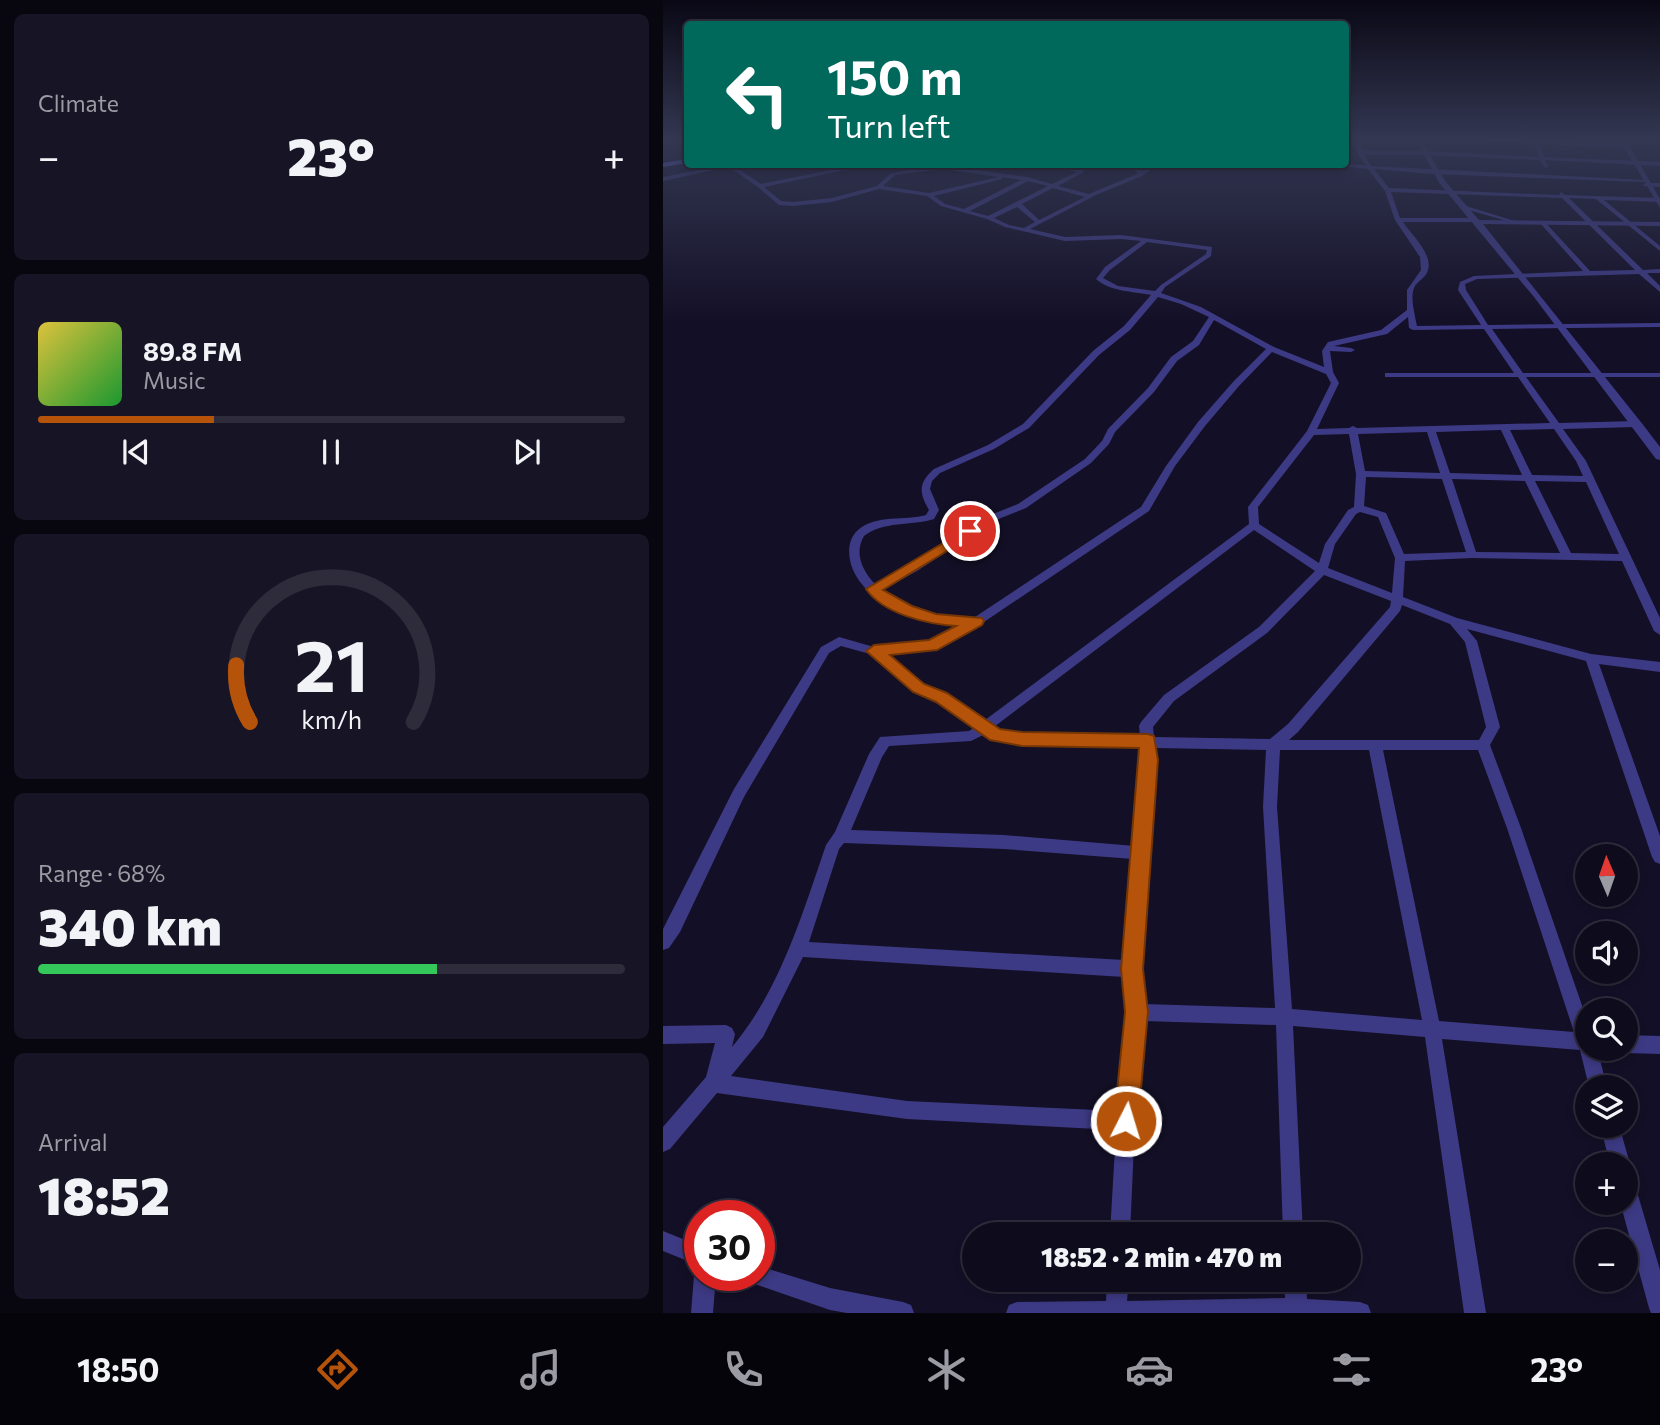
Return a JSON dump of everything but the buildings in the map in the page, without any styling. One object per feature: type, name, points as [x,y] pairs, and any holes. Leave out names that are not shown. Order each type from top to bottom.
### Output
[{"type":"street","points":[[777,201],[793,204],[820,201]]},
{"type":"street","points":[[938,201],[1007,226],[1065,239],[1099,236],[1147,239],[1207,246],[1211,251],[1202,261],[1171,279],[1155,293],[1127,328],[1096,353],[1026,426],[1011,437],[945,467],[928,478],[923,488],[934,510],[930,517],[908,523],[875,525],[857,536],[854,561],[879,595],[907,610],[936,620],[976,621]]},
{"type":"street","points":[[965,211],[983,201]]},
{"type":"street","points":[[989,218],[1024,201]]},
{"type":"street","points":[[1026,229],[1079,201]]},
{"type":"street","points":[[1392,201],[1398,220],[1416,243],[1425,265],[1423,275],[1411,286],[1409,298],[1413,328],[1660,325]]},
{"type":"street","points":[[1458,201],[1563,327],[1660,456]]},
{"type":"street","points":[[1568,201],[1660,290]]},
{"type":"street","points":[[1602,201],[1660,249]]},
{"type":"street","points":[[1018,204],[1038,222]]},
{"type":"street","points":[[1464,207],[1512,220]]},
{"type":"street","points":[[1398,220],[1660,224]]},
{"type":"street","points":[[1542,222],[1588,273]]},
{"type":"street","points":[[1147,239],[1131,254],[1103,271],[1099,279],[1119,288],[1155,293],[1212,317],[1271,349],[1329,372]]},
{"type":"street","points":[[1660,271],[1476,277],[1462,283],[1462,290],[1487,328],[1581,461],[1660,631]]},
{"type":"street","points":[[1254,526],[1253,507],[1311,432],[1335,383],[1329,372],[1326,351],[1328,348],[1336,342],[1384,332],[1412,310]]},
{"type":"street","points":[[874,589],[913,568],[987,520],[1022,506],[1088,461],[1106,442],[1111,430],[1151,390],[1166,368],[1196,344],[1212,317]]},
{"type":"street","points":[[1328,348],[1351,350]]},
{"type":"street","points":[[1328,348],[1340,357]]},
{"type":"street","points":[[663,942],[674,927],[739,793],[825,650],[839,641],[874,651],[932,646],[976,621],[1145,509],[1158,483],[1239,377],[1271,349]]},
{"type":"street","points":[[1388,375],[1660,375]]},
{"type":"street","points":[[1311,432],[1636,424]]},
{"type":"street","points":[[1504,427],[1566,555]]},
{"type":"street","points":[[1430,428],[1472,555]]},
{"type":"street","points":[[1353,429],[1361,474],[1359,508]]},
{"type":"street","points":[[1361,474],[1588,479]]},
{"type":"street","points":[[1121,1222],[1136,1012],[1132,969],[1149,760],[1146,726],[1169,698],[1263,630],[1322,570],[1330,544],[1352,512],[1359,508],[1382,515],[1400,558],[1396,608],[1310,705],[1293,729],[1273,745],[1270,807],[1284,1017],[1293,1222]]},
{"type":"street","points":[[1254,526],[1322,570],[1454,621],[1591,658],[1660,667]]},
{"type":"street","points":[[663,1142],[756,1031],[798,949],[833,845],[841,836],[885,741],[971,736],[985,728],[995,717],[1254,526]]},
{"type":"street","points":[[1400,558],[1566,555],[1625,558]]},
{"type":"street","points":[[1454,621],[1471,641],[1493,727],[1483,745],[1575,1009]]},
{"type":"street","points":[[874,651],[919,688],[942,698],[996,735],[1022,739],[1273,745],[1483,745]]},
{"type":"street","points":[[1591,658],[1607,711],[1660,857]]},
{"type":"street","points":[[1375,746],[1432,1028],[1476,1313]]},
{"type":"street","points":[[841,836],[1004,842],[1140,853]]},
{"type":"street","points":[[798,949],[1132,969]]},
{"type":"street","points":[[1136,1012],[1284,1017],[1432,1028],[1575,1044]]},
{"type":"street","points":[[663,1035],[726,1034],[714,1083]]},
{"type":"street","points":[[1638,1044],[1660,1045]]},
{"type":"street","points":[[714,1083],[907,1110],[1126,1121]]},
{"type":"street","points":[[1634,1215],[1660,1308]]},
{"type":"street","points":[[663,1241],[684,1250]]},
{"type":"street","points":[[775,1281],[830,1298],[903,1313]]},
{"type":"street","points":[[702,1313],[704,1291]]},
{"type":"street","points":[[1116,1313],[1117,1292]]},
{"type":"street","points":[[1296,1292],[1297,1311]]},
{"type":"street","points":[[1017,1313],[1360,1313]]},
{"type":"route","points":[[970,531],[944,545],[913,568],[874,589],[879,595],[907,610],[936,620],[976,621],[932,646],[874,651],[919,688],[942,698],[996,735],[1022,739],[1148,741],[1149,760],[1132,969],[1136,1012],[1126,1121]]}]
